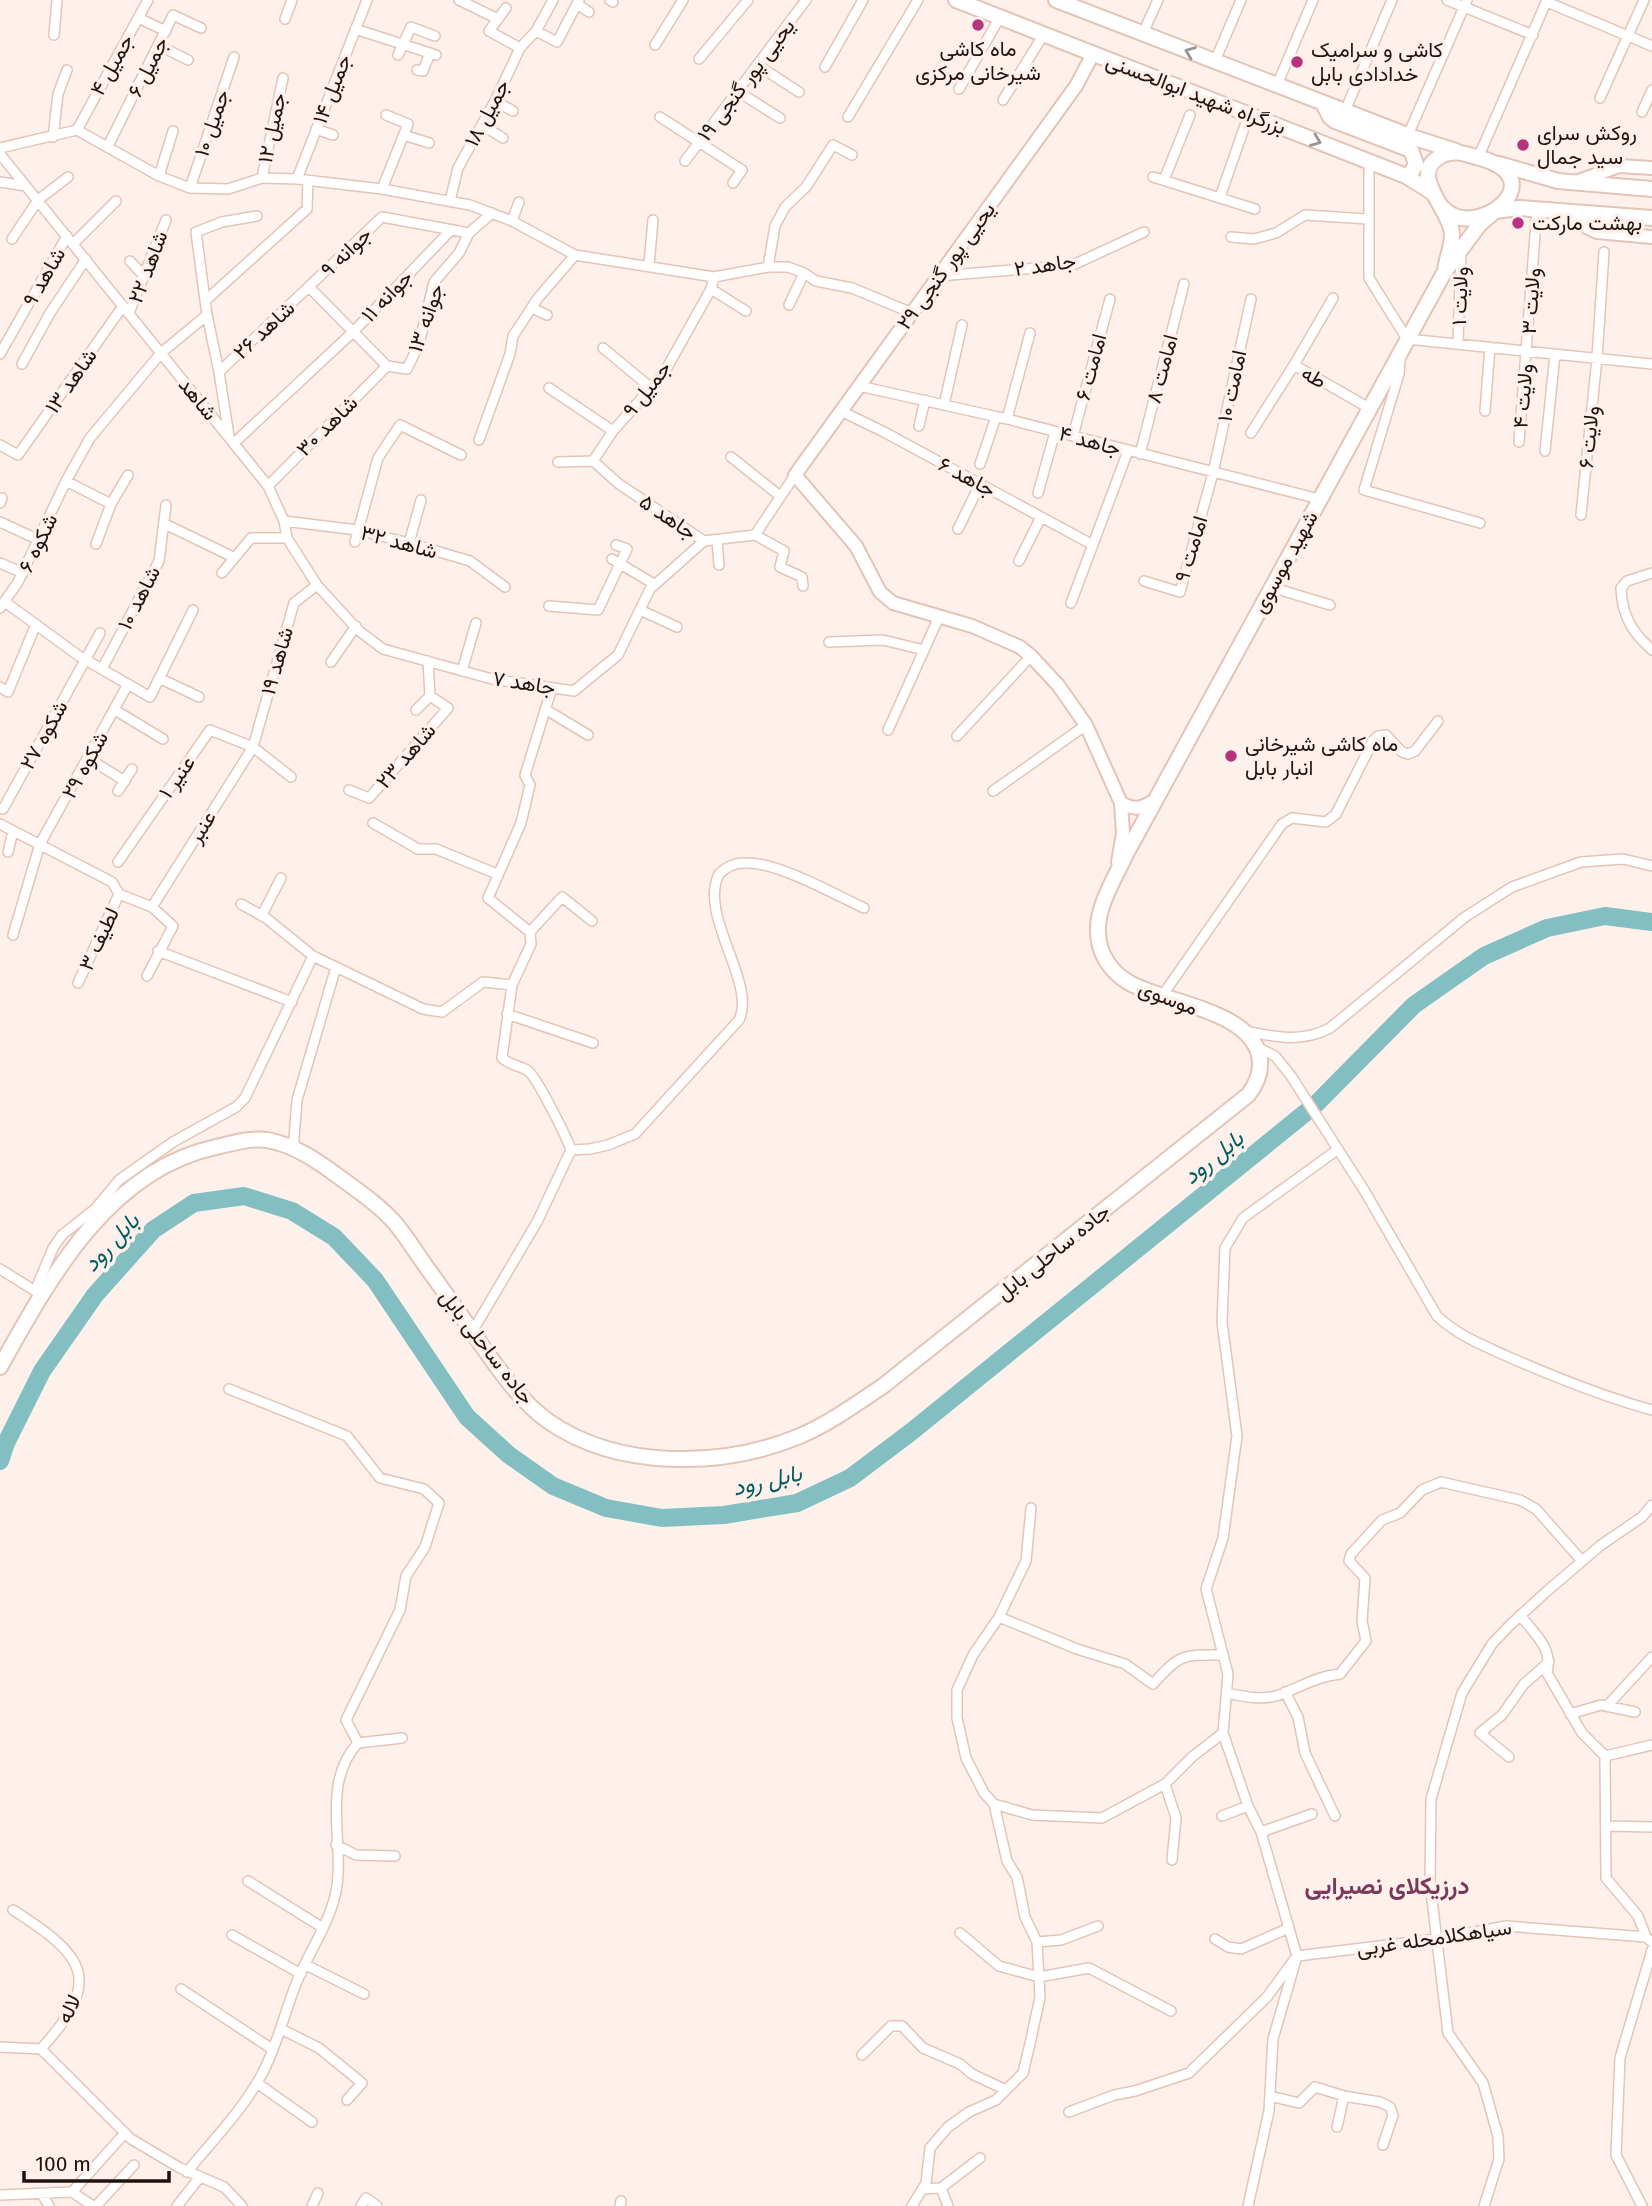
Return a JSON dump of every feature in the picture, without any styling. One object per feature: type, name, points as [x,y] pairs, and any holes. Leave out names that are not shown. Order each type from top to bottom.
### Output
[{"type":"main road","name":"بزرگراه شهید ابوالحسنی","points":[[956,0],[1369,161],[1406,176],[1433,193]]},
{"type":"main road","name":"بزرگراه شهید ابوالحسنی","points":[[1056,0],[1088,6],[1143,33],[1461,153]]},
{"type":"main road","name":"یحیی پور گنجی ۲۹","points":[[795,475],[1076,86],[1093,54]]},
{"type":"main road","points":[[1323,103],[1329,117],[1335,121],[1411,150],[1416,164],[1406,176]]},
{"type":"main road","points":[[1652,189],[1545,178],[1461,153],[1447,153],[1433,163],[1428,179],[1443,208],[1451,215],[1463,219],[1514,208],[1652,218]]},
{"type":"main road","points":[[1496,211],[1505,203],[1511,185],[1507,173],[1497,163]]},
{"type":"main road","points":[[1576,182],[1619,166],[1652,168]]},
{"type":"main road","name":"شهید موسوی","points":[[1443,208],[1452,234],[1445,271]]},
{"type":"main road","points":[[1544,210],[1597,232],[1652,237]]},
{"type":"main road","name":"شهید موسوی","points":[[1126,854],[1445,271],[1461,247],[1484,220],[1496,211]]},
{"type":"main road","points":[[795,475],[856,546],[880,592],[893,603],[972,626],[1020,647],[1058,685],[1086,725],[1121,803],[1123,833],[1114,881]]},
{"type":"main road","points":[[1121,803],[1129,808],[1142,809],[1156,800]]},
{"type":"main road","name":"موسوی","points":[[1126,854],[1099,916],[1098,934],[1102,953],[1112,969],[1126,982],[1230,1021],[1246,1031],[1257,1047]]},
{"type":"main road","name":"جاده ساحلی بابل","points":[[0,1367],[38,1293],[121,1194],[190,1152],[243,1141],[268,1140],[309,1155],[373,1202],[396,1224],[472,1332],[525,1401],[549,1421],[597,1445],[629,1455],[667,1460],[703,1458],[766,1448],[831,1422],[883,1386],[1248,1096],[1259,1073],[1257,1047]]},
{"type":"street","points":[[54,35],[57,0]]},
{"type":"street","name":"جمیل ۴","points":[[77,130],[148,0]]},
{"type":"street","points":[[285,19],[292,0]]},
{"type":"street","name":"جمیل ۱۴","points":[[297,178],[367,0]]},
{"type":"street","points":[[459,0],[498,19]]},
{"type":"street","name":"جمیل ۱۸","points":[[450,201],[458,168],[495,101],[520,48],[536,31],[553,0]]},
{"type":"street","points":[[655,45],[683,0]]},
{"type":"street","points":[[699,59],[748,0]]},
{"type":"street","name":"یحیی پور گنجی ۱۹","points":[[685,161],[806,0]]},
{"type":"street","points":[[825,67],[863,0]]},
{"type":"street","points":[[848,117],[918,0]]},
{"type":"street","points":[[1143,33],[1158,0]]},
{"type":"street","points":[[1215,61],[1241,0]]},
{"type":"street","points":[[1277,85],[1313,0]]},
{"type":"street","points":[[1345,111],[1392,0]]},
{"type":"street","points":[[1447,0],[1466,4],[1533,35]]},
{"type":"street","points":[[1600,98],[1644,0]]},
{"type":"street","points":[[1478,158],[1547,1],[1652,46]]},
{"type":"street","points":[[536,31],[557,42],[578,2],[589,12]]},
{"type":"street","points":[[1408,135],[1466,4]]},
{"type":"street","points":[[506,8],[489,31],[520,48]]},
{"type":"street","name":"جمیل ۶","points":[[108,146],[160,46],[173,15],[201,28]]},
{"type":"street","points":[[959,89],[1000,17]]},
{"type":"street","points":[[138,18],[166,31]]},
{"type":"street","points":[[398,55],[411,27],[435,36]]},
{"type":"street","points":[[355,29],[433,54],[423,71],[417,70]]},
{"type":"street","points":[[1003,100],[1044,34]]},
{"type":"street","points":[[160,46],[188,60]]},
{"type":"street","name":"جمیل ۱۰","points":[[190,188],[234,57]]},
{"type":"street","points":[[757,65],[799,92]]},
{"type":"street","points":[[53,137],[58,94],[67,70]]},
{"type":"street","name":"جمیل ۱۲","points":[[262,178],[283,78]]},
{"type":"street","points":[[1642,111],[1652,90]]},
{"type":"street","points":[[737,91],[780,118]]},
{"type":"street","points":[[495,101],[513,111]]},
{"type":"street","points":[[1220,197],[1249,114]]},
{"type":"street","points":[[382,189],[408,124],[386,115]]},
{"type":"street","points":[[1164,180],[1190,115]]},
{"type":"street","points":[[660,117],[742,170],[733,183]]},
{"type":"street","points":[[482,125],[503,138]]},
{"type":"street","points":[[316,129],[333,135]]},
{"type":"street","points":[[0,148],[77,130],[159,176],[190,188],[228,190],[262,178],[297,178],[382,189],[470,205],[512,221],[575,255],[714,277],[768,267],[788,267],[804,272],[816,281],[852,288],[912,313]]},
{"type":"street","points":[[159,176],[173,131]]},
{"type":"street","points":[[404,135],[429,143]]},
{"type":"street","points":[[768,267],[775,226],[785,207],[806,187],[833,145],[852,155]]},
{"type":"street","name":"شاهد","points":[[0,154],[268,486],[284,521],[287,538],[317,584],[356,626],[383,649]]},
{"type":"street","points":[[1369,161],[1369,278],[1404,343],[1399,374],[1364,490],[1480,523]]},
{"type":"street","points":[[12,239],[38,200],[68,177]]},
{"type":"street","points":[[1153,177],[1255,209]]},
{"type":"street","points":[[205,301],[307,209],[308,180]]},
{"type":"street","points":[[0,183],[26,186]]},
{"type":"street","name":"شاهد ۹","points":[[0,354],[3,341],[70,240],[116,201]]},
{"type":"street","points":[[512,221],[519,202]]},
{"type":"street","name":"ولایت ۳","points":[[1527,351],[1544,210]]},
{"type":"street","name":"جوانه ۱۳","points":[[387,366],[407,369],[419,344],[434,282],[459,253],[469,233],[492,213]]},
{"type":"street","points":[[1231,237],[1254,239],[1276,233],[1306,215],[1368,219]]},
{"type":"street","points":[[231,440],[206,315],[196,232],[222,222],[257,216]]},
{"type":"street","name":"جوانه ۹","points":[[310,288],[382,217],[451,230]]},
{"type":"street","name":"شاهد ۲۲","points":[[126,310],[144,276],[166,220]]},
{"type":"street","points":[[649,265],[653,220]]},
{"type":"street","points":[[451,230],[469,233]]},
{"type":"street","name":"جوانه ۱۱","points":[[231,440],[353,332],[451,230]]},
{"type":"street","name":"جاهد ۲","points":[[939,276],[1073,265],[1144,232]]},
{"type":"street","name":"ولایت ۱","points":[[1458,344],[1461,247]]},
{"type":"street","name":"ولایت ۶","points":[[1581,515],[1597,358],[1604,252]]},
{"type":"street","points":[[479,440],[510,354],[513,336],[575,255]]},
{"type":"street","points":[[22,365],[50,313],[86,259]]},
{"type":"street","points":[[130,261],[144,276]]},
{"type":"street","points":[[789,305],[804,272]]},
{"type":"street","name":"جمیل ۹","points":[[593,461],[613,431],[664,373],[711,289],[714,277]]},
{"type":"street","name":"امامت ۸","points":[[1140,454],[1184,284]]},
{"type":"street","points":[[310,288],[387,366]]},
{"type":"street","name":"شاهد ۲۶","points":[[219,372],[310,288]]},
{"type":"street","points":[[711,289],[746,311]]},
{"type":"street","points":[[1294,365],[1333,298]]},
{"type":"street","name":"امامت ۶","points":[[1073,436],[1110,299]]},
{"type":"street","name":"امامت ۱۰","points":[[1213,473],[1251,299]]},
{"type":"street","points":[[532,308],[547,315]]},
{"type":"street","name":"شاهد ۱۳","points":[[0,445],[18,455],[126,310]]},
{"type":"street","name":"شکوه ۶","points":[[2,605],[23,573],[66,481],[90,438],[161,353],[206,315]]},
{"type":"street","points":[[944,405],[962,325]]},
{"type":"street","points":[[1007,419],[1030,333]]},
{"type":"street","points":[[1404,343],[1458,344],[1652,364]]},
{"type":"street","points":[[1485,411],[1490,347]]},
{"type":"street","points":[[603,348],[650,387]]},
{"type":"street","name":"ولایت ۴","points":[[1519,442],[1527,351]]},
{"type":"street","points":[[1545,451],[1555,354]]},
{"type":"street","name":"طه","points":[[1251,433],[1294,365],[1369,408]]},
{"type":"street","name":"شاهد ۳۰","points":[[268,486],[387,366]]},
{"type":"street","name":"جاهد ۴","points":[[859,386],[1007,419],[1319,499]]},
{"type":"street","points":[[549,388],[613,431]]},
{"type":"street","points":[[919,426],[925,400]]},
{"type":"street","name":"جاهد ۶","points":[[841,411],[1093,545]]},
{"type":"street","points":[[980,464],[996,417]]},
{"type":"street","points":[[355,542],[378,458],[400,425],[461,455]]},
{"type":"street","points":[[1038,493],[1055,432]]},
{"type":"street","points":[[1071,603],[1128,451]]},
{"type":"street","points":[[731,457],[780,496]]},
{"type":"street","points":[[558,462],[593,461]]},
{"type":"street","name":"جاهد ۵","points":[[593,461],[619,484],[704,541],[755,536]]},
{"type":"street","name":"امامت ۹","points":[[1144,580],[1180,592],[1213,473]]},
{"type":"street","points":[[96,544],[111,504],[128,475]]},
{"type":"street","points":[[795,475],[755,536],[784,551],[779,567],[802,577],[803,586]]},
{"type":"street","points":[[66,481],[111,504]]},
{"type":"street","points":[[958,529],[980,484]]},
{"type":"street","points":[[408,543],[421,500]]},
{"type":"street","name":"شاهد ۱۰","points":[[102,669],[159,561],[166,505]]},
{"type":"street","points":[[1019,561],[1041,517]]},
{"type":"street","name":"شاهد ۳۲","points":[[284,521],[357,530],[470,561],[505,587]]},
{"type":"street","points":[[0,522],[39,540]]},
{"type":"street","points":[[165,524],[233,557]]},
{"type":"street","points":[[222,573],[251,538],[287,538]]},
{"type":"street","name":"جاهد ۷","points":[[383,649],[492,679],[574,691],[618,655],[654,584],[704,541]]},
{"type":"street","points":[[717,541],[719,565]]},
{"type":"street","points":[[549,606],[598,610],[616,561],[627,549],[616,545]]},
{"type":"street","points":[[616,561],[654,584]]},
{"type":"street","points":[[0,563],[23,573]]},
{"type":"street","points":[[1652,573],[1627,581],[1621,588],[1625,616],[1634,633],[1652,650]]},
{"type":"street","name":"شاهد ۱۹","points":[[253,747],[294,603],[317,584]]},
{"type":"street","points":[[1271,587],[1330,605]]},
{"type":"street","points":[[2,605],[36,624],[82,658],[150,697],[193,610]]},
{"type":"street","points":[[640,610],[677,627]]},
{"type":"street","points":[[888,730],[939,617]]},
{"type":"street","points":[[462,671],[476,623]]},
{"type":"street","points":[[4,690],[36,624]]},
{"type":"street","points":[[331,662],[356,626]]},
{"type":"street","name":"شکوه ۲۷","points":[[3,809],[82,658],[100,633]]},
{"type":"street","points":[[829,642],[883,640],[924,650]]},
{"type":"street","points":[[957,736],[1031,656]]},
{"type":"street","name":"شاهد ۲۳","points":[[349,790],[369,798],[448,708],[430,696],[428,661]]},
{"type":"street","points":[[159,678],[198,697]]},
{"type":"street","name":"شکوه ۲۹","points":[[13,935],[40,844],[128,684]]},
{"type":"street","points":[[472,1332],[537,1222],[571,1150],[545,1100],[538,1080],[528,1070],[512,1066],[502,1058],[512,985],[531,944],[530,932],[488,898],[521,823],[530,785],[525,775],[552,688]]},
{"type":"street","points":[[416,710],[430,696]]},
{"type":"street","points":[[545,709],[588,735]]},
{"type":"street","points":[[115,710],[163,738]]},
{"type":"street","points":[[1162,996],[1282,824],[1292,818],[1326,822],[1336,814],[1378,736],[1386,735],[1402,752],[1408,754],[1415,751],[1438,721]]},
{"type":"street","points":[[993,791],[1086,725]]},
{"type":"street","name":"عنیر ۱","points":[[118,862],[210,730],[253,747]]},
{"type":"street","points":[[253,747],[291,778]]},
{"type":"street","name":"عنبر","points":[[152,907],[253,747]]},
{"type":"street","points":[[89,759],[124,781]]},
{"type":"street","points":[[118,791],[132,769]]},
{"type":"street","points":[[373,823],[418,849],[436,849],[497,874]]},
{"type":"street","points":[[0,824],[112,882],[119,894],[152,907],[173,926],[147,976]]},
{"type":"street","points":[[8,852],[13,831]]},
{"type":"street","points":[[1246,1031],[1295,1038],[1318,1034],[1330,1028],[1465,917],[1511,887],[1581,862],[1623,859],[1652,866]]},
{"type":"street","points":[[571,1150],[608,1145],[635,1134],[743,1013],[740,990],[714,895],[716,880],[725,868],[744,863],[779,870],[864,908]]},
{"type":"street","points":[[262,915],[281,878]]},
{"type":"street","name":"لطیف ۳","points":[[78,983],[119,894]]},
{"type":"street","points":[[530,932],[562,897],[592,921]]},
{"type":"street","points":[[241,904],[262,915],[313,956],[423,1009],[442,1012],[482,982],[512,985]]},
{"type":"street","points":[[158,951],[292,1002]]},
{"type":"street","points":[[0,1269],[38,1293],[53,1248],[62,1234],[96,1209],[119,1180],[173,1142],[236,1107],[245,1098],[313,956]]},
{"type":"street","points":[[293,1150],[297,1100],[336,967]]},
{"type":"street","points":[[507,1014],[593,1043]]},
{"type":"street","points":[[1257,1047],[1275,1056],[1291,1076],[1364,1190],[1437,1316],[1470,1339],[1547,1373],[1600,1394],[1652,1410]]},
{"type":"street","points":[[1248,2206],[1269,2111],[1273,2039],[1297,1956],[1261,1832],[1248,1806],[1223,1733],[1228,1674],[1206,1589],[1223,1538],[1237,1436],[1222,1322],[1226,1248],[1243,1218],[1337,1150]]},
{"type":"street","points":[[229,1389],[347,1436],[380,1478],[424,1489],[439,1503],[425,1547],[406,1576],[400,1610],[346,1720],[358,1743]]},
{"type":"street","points":[[1227,1693],[1250,1699],[1280,1695],[1323,1676],[1340,1674],[1366,1641],[1363,1621],[1365,1578],[1349,1561],[1351,1553],[1382,1520],[1400,1513],[1422,1490],[1441,1482],[1520,1500],[1536,1508],[1582,1561]]},
{"type":"street","points":[[1484,2206],[1499,2160],[1498,2136],[1483,2083],[1448,2033],[1430,1883],[1431,1799],[1462,1693],[1492,1644],[1520,1615],[1582,1561],[1642,1517],[1652,1505]]},
{"type":"street","points":[[1031,1508],[1026,1561],[999,1618],[973,1656],[957,1690],[957,1718],[966,1758],[984,1793],[994,1804],[1007,1810],[1032,1815],[1102,1818],[1165,1784],[1192,1757],[1223,1733]]},
{"type":"street","points":[[1520,1615],[1548,1651],[1550,1661],[1547,1673],[1570,1714],[1582,1733],[1605,1756],[1606,1878],[1638,1916],[1649,1939]]},
{"type":"street","points":[[999,1618],[1077,1649],[1125,1664],[1153,1684],[1171,1664],[1188,1655],[1223,1655]]},
{"type":"street","points":[[1607,1706],[1652,1657]]},
{"type":"street","points":[[1509,1757],[1480,1733],[1502,1716],[1524,1684],[1550,1661]]},
{"type":"street","points":[[1285,1692],[1298,1717],[1305,1753],[1335,1816]]},
{"type":"street","points":[[1570,1714],[1601,1705],[1635,1712]]},
{"type":"street","points":[[187,2172],[257,2082],[335,1897],[338,1833],[334,1807],[346,1756],[358,1743],[402,1738]]},
{"type":"street","points":[[1605,1756],[1652,1745]]},
{"type":"street","points":[[1165,1784],[1176,1818],[1172,1860]]},
{"type":"street","points":[[912,2206],[926,2183],[930,2148],[948,2127],[969,2112],[996,2100],[1023,2073],[1040,1997],[1037,1942],[1025,1917],[1017,1877],[1007,1861],[994,1804]]},
{"type":"street","points":[[1222,1816],[1248,1806]]},
{"type":"street","points":[[1261,1832],[1312,1814]]},
{"type":"street","points":[[1606,1826],[1652,1826]]},
{"type":"street","points":[[336,1845],[356,1855],[395,1856]]},
{"type":"street","points":[[248,1881],[323,1928]]},
{"type":"street","name":"لاله","points":[[13,1910],[54,1936],[78,1966],[80,1992],[60,2028],[41,2049]]},
{"type":"street","points":[[1037,1942],[1061,1940],[1098,1926]]},
{"type":"street","name":"سیاهکلامحله غربی","points":[[1297,1956],[1437,1939],[1506,1926],[1649,1939]]},
{"type":"street","points":[[1214,1939],[1228,1947],[1241,1950],[1289,1928]]},
{"type":"street","points":[[960,1933],[999,1966],[1039,1977],[1089,1968],[1171,2011]]},
{"type":"street","points":[[232,1935],[301,1974]]},
{"type":"street","points":[[1642,2206],[1616,2155],[1620,2058],[1652,1950]]},
{"type":"street","points":[[1069,2112],[1114,2095],[1189,2073],[1267,1997],[1297,1956]]},
{"type":"street","points":[[306,1965],[363,1994]]},
{"type":"street","points":[[181,1989],[272,2049]]},
{"type":"street","points":[[862,2055],[891,2026],[902,2026],[923,2048],[960,2064],[972,2074],[1006,2090]]},
{"type":"street","points":[[281,2029],[319,2048],[362,2083],[347,2100]]},
{"type":"street","points":[[0,2047],[41,2049],[125,2133],[187,2172],[224,2186],[242,2206]]},
{"type":"street","points":[[257,2082],[312,2122]]},
{"type":"street","points":[[1270,2096],[1299,2103],[1315,2087],[1344,2096],[1380,2102],[1390,2107],[1392,2115],[1383,2145]]},
{"type":"street","points":[[1337,2127],[1344,2096]]},
{"type":"street","points":[[72,2192],[125,2133]]},
{"type":"street","points":[[922,2189],[941,2188],[980,2158]]},
{"type":"street","points":[[0,2195],[72,2192],[94,2206],[134,2165]]},
{"type":"street","points":[[177,2206],[200,2177]]},
{"type":"street","points":[[941,2188],[948,2206]]},
{"type":"street","points":[[312,2206],[318,2193]]},
{"type":"street","points":[[42,2194],[49,2206]]},
{"type":"street","points":[[361,2206],[366,2198],[377,2206]]},
{"type":"waterway","name":"بابل رود","points":[[0,1461],[6,1443],[42,1371],[95,1295],[153,1230],[194,1203],[244,1196],[292,1211],[334,1237],[375,1280],[467,1417],[509,1455],[553,1486],[606,1508],[662,1518],[724,1515],[797,1503],[850,1478],[911,1432],[1315,1105],[1414,1005],[1484,956],[1547,928],[1605,916],[1652,922]]},
{"type":"place","name":"ماه کاشی شیرخانی مرکزی","points":[[978,25]]},
{"type":"place","name":"کاشی و سرامیک خدادادی بابل","points":[[1297,62]]},
{"type":"place","name":"روکش سرای سید جمال","points":[[1523,145]]},
{"type":"place","name":"بهشت مارکت","points":[[1518,223]]},
{"type":"place","name":"ماه کاشی شیرخانی انبار بابل","points":[[1231,756]]},
{"type":"district","name":"درزیکلای نصیرایی","points":[[1387,1886]]}]
